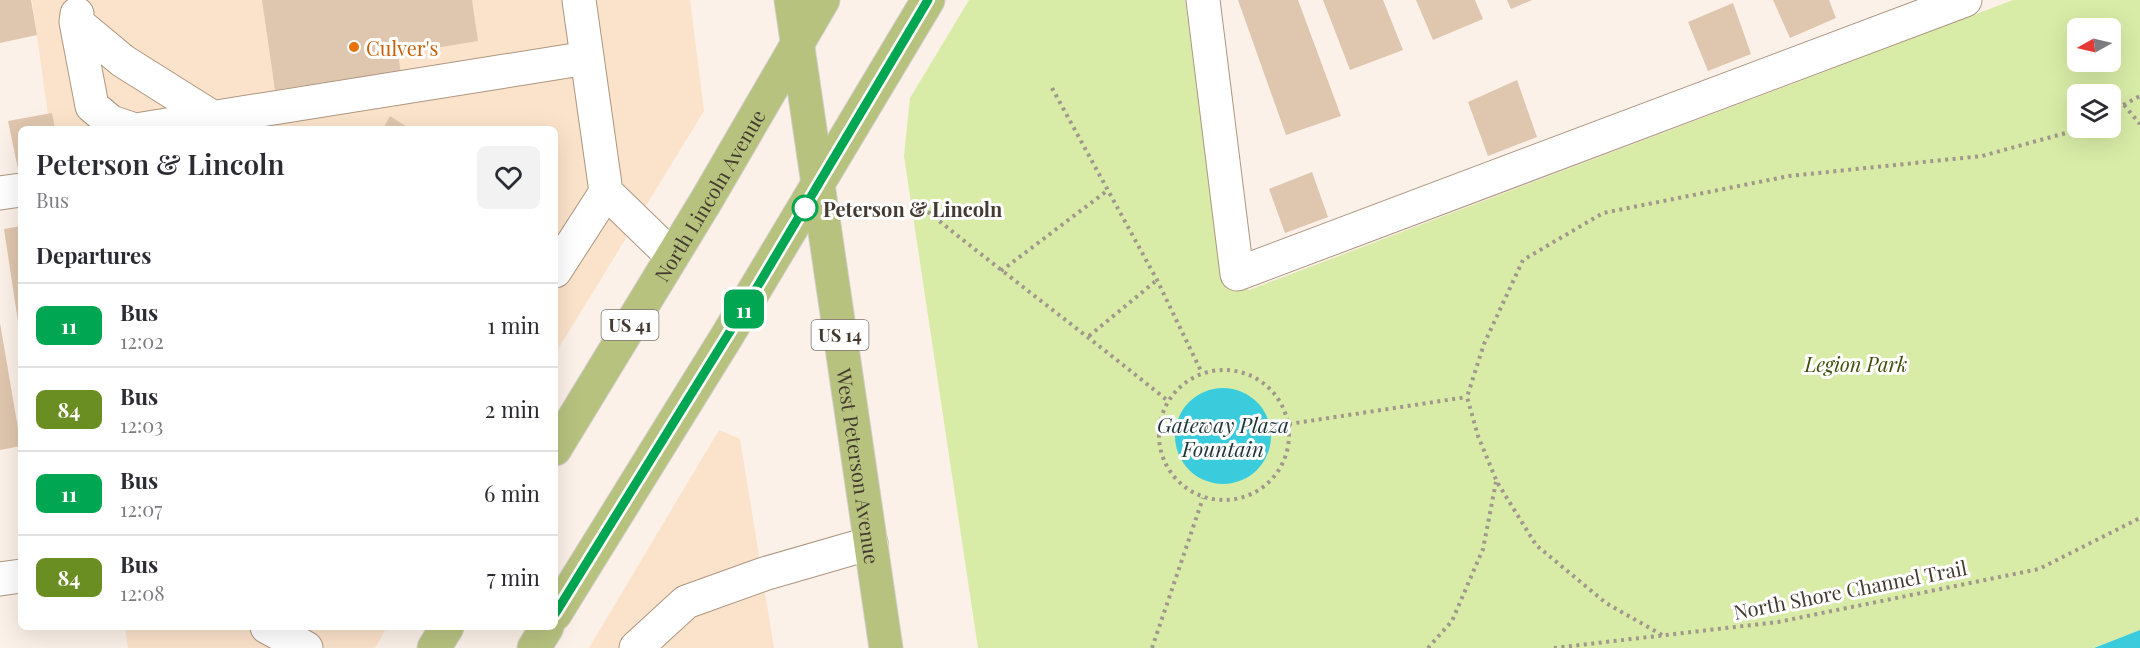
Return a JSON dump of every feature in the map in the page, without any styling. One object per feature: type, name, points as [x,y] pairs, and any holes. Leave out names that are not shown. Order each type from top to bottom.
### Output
[{"type":"main road","name":"West Peterson Avenue","points":[[791,0],[886,648]]},
{"type":"main road","name":"North Lincoln Avenue","points":[[558,444],[706,201],[823,0]]},
{"type":"main road","points":[[558,609],[818,187],[928,0]]},
{"type":"main road","points":[[434,648],[445,630]]},
{"type":"main road","points":[[534,648],[545,630]]},
{"type":"street","points":[[579,0],[606,192],[672,256]]},
{"type":"street","points":[[1203,0],[1237,274],[1965,0]]},
{"type":"street","points":[[77,11],[123,61],[212,117]]},
{"type":"street","points":[[77,11],[92,106],[111,122],[123,126]]},
{"type":"street","points":[[160,126],[587,58]]},
{"type":"street","points":[[0,193],[18,190]]},
{"type":"street","points":[[558,266],[606,192]]},
{"type":"street","points":[[636,648],[687,602],[764,574],[871,543]]},
{"type":"street","points":[[0,579],[18,576]]},
{"type":"street","points":[[273,630],[309,648],[322,630]]},
{"type":"path","points":[[1052,88],[1157,280],[1202,373]]},
{"type":"path","points":[[2121,106],[2140,96]]},
{"type":"path","points":[[2124,105],[2140,124]]},
{"type":"path","points":[[1662,635],[1606,603],[1536,545],[1497,482],[1478,436],[1467,397],[1484,344],[1522,260],[1603,213],[1789,176],[1982,156],[2067,133]]},
{"type":"path","points":[[1001,271],[1108,190]]},
{"type":"path","points":[[922,207],[1001,271],[1089,336],[1168,401]]},
{"type":"path","points":[[1089,336],[1157,280]]},
{"type":"path","points":[[1224,369],[1247,373],[1267,385],[1282,402],[1289,424],[1290,446],[1282,468],[1267,485],[1248,496],[1226,501],[1203,498],[1186,488],[1172,475],[1162,458],[1159,439],[1161,419],[1168,401],[1182,384],[1202,373],[1224,369]]},
{"type":"path","points":[[1289,424],[1467,397]]},
{"type":"path","points":[[1428,648],[1452,621],[1482,549],[1497,482]]},
{"type":"path","points":[[1152,648],[1203,498]]},
{"type":"path","name":"North Shore Channel Trail","points":[[1554,648],[1778,622],[2039,569],[2140,518]]},
{"type":"shaded area","points":[[32,0],[690,0],[704,111],[558,349],[558,126],[50,126]]},
{"type":"shaded area","points":[[719,430],[740,439],[774,648],[589,648]]},
{"type":"shaded area","points":[[125,630],[385,630],[375,648],[128,648]]},
{"type":"green space","name":"Legion Park","points":[[969,0],[1185,0],[1225,274],[1249,290],[2013,0],[2140,0],[2140,630],[2094,648],[978,648],[904,156],[910,98]]},
{"type":"water","name":"Gateway Plaza Fountain","points":[[1223,388],[1241,392],[1257,402],[1267,418],[1271,436],[1267,454],[1257,470],[1241,480],[1223,484],[1205,480],[1189,470],[1179,454],[1175,436],[1179,418],[1189,402],[1205,392]]},
{"type":"water","points":[[2140,630],[2140,648],[2094,648]]},
{"type":"building","points":[[0,0],[31,0],[37,35],[0,43]]},
{"type":"building","name":"Culver's","points":[[262,0],[472,0],[478,41],[398,54],[401,74],[369,80],[367,76],[275,90]]},
{"type":"building","points":[[1238,0],[1298,0],[1341,116],[1286,135]]},
{"type":"building","points":[[1323,0],[1383,0],[1403,50],[1350,70]]},
{"type":"building","points":[[1416,0],[1475,0],[1483,19],[1433,40]]},
{"type":"building","points":[[1507,0],[1532,0],[1511,9]]},
{"type":"building","points":[[1773,0],[1829,0],[1836,18],[1790,38]]},
{"type":"building","points":[[1733,3],[1751,54],[1708,71],[1688,22]]},
{"type":"building","points":[[1517,80],[1537,137],[1488,156],[1468,102]]},
{"type":"building","points":[[52,113],[54,126],[18,126],[18,169],[8,121]]},
{"type":"building","points":[[390,116],[405,126],[385,126]]},
{"type":"building","points":[[1312,172],[1328,217],[1285,233],[1269,189]]},
{"type":"building","points":[[18,227],[18,322],[4,229]]},
{"type":"building","points":[[0,323],[18,428],[18,447],[0,450]]},
{"type":"bus line","name":"11","points":[[558,609],[750,299],[928,0]]},
{"type":"place","name":"Culver's","points":[[354,47]]},
{"type":"place","name":"Peterson & Lincoln","points":[[805,208]]}]
